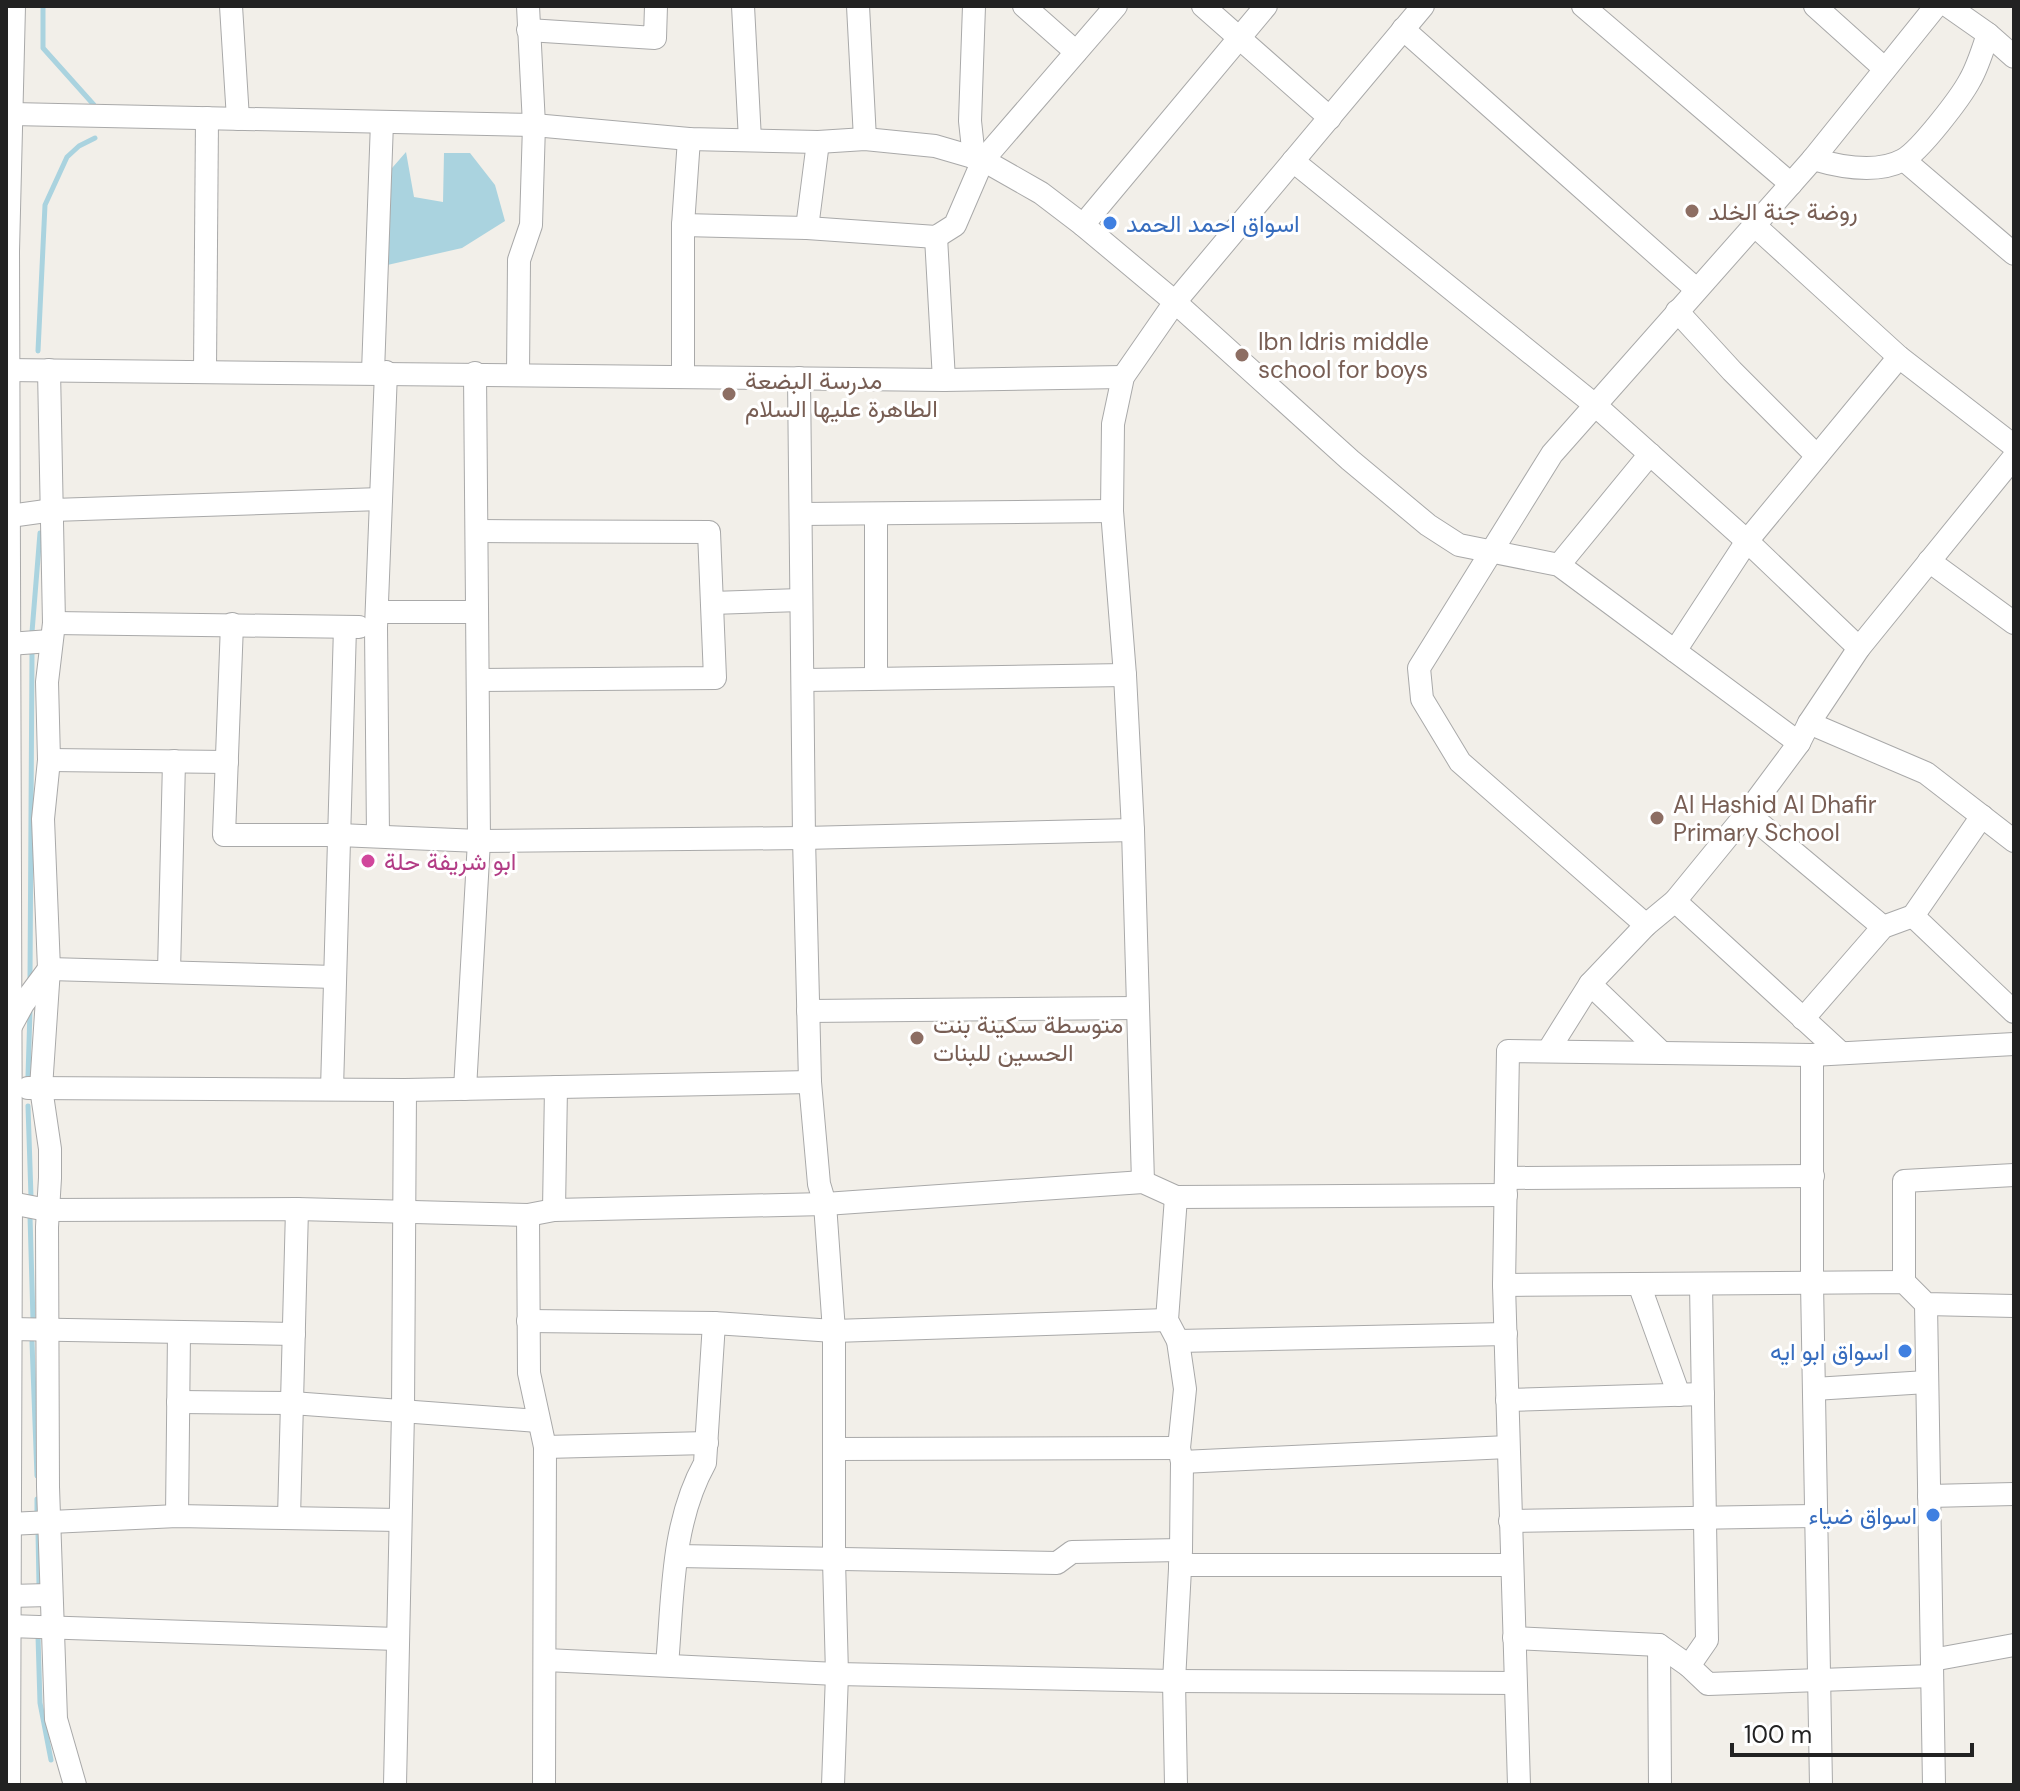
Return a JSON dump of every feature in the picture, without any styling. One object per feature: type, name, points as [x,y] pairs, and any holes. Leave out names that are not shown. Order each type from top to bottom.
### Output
[{"type":"street","points":[[9,1785],[7,742],[10,516],[7,251],[14,6]]},
{"type":"street","points":[[231,6],[238,119]]},
{"type":"street","points":[[518,374],[519,260],[531,225],[534,125],[528,6]]},
{"type":"street","points":[[528,30],[655,38],[656,6]]},
{"type":"street","points":[[743,6],[750,140]]},
{"type":"street","points":[[858,6],[865,139]]},
{"type":"street","points":[[974,6],[970,121],[978,159]]},
{"type":"street","points":[[1024,6],[1076,52]]},
{"type":"street","points":[[683,225],[807,228],[936,237],[955,225],[978,159],[1116,6]]},
{"type":"street","points":[[1203,6],[1330,118]]},
{"type":"street","points":[[1083,225],[1266,6]]},
{"type":"street","points":[[1143,1182],[1133,830],[1112,511],[1113,424],[1123,377],[1175,302],[1423,6]]},
{"type":"street","points":[[1583,6],[1791,184]]},
{"type":"street","points":[[1646,925],[1460,762],[1422,699],[1419,668],[1552,454],[1813,159],[1936,6]]},
{"type":"street","points":[[1948,6],[2014,57]]},
{"type":"street","points":[[1817,7],[1885,69]]},
{"type":"street","points":[[1403,29],[1696,289]]},
{"type":"street","points":[[1813,159],[1839,167],[1883,166],[1904,160],[1922,144],[1970,81],[1988,34]]},
{"type":"street","points":[[12,114],[534,125],[689,139],[818,142],[865,139],[935,146],[978,159],[1041,193],[1083,225],[1428,525],[1459,545],[1559,565],[1675,651],[1804,733],[1926,773],[2014,841]]},
{"type":"street","points":[[205,371],[207,118]]},
{"type":"street","points":[[378,836],[376,620],[381,499],[382,122]]},
{"type":"street","points":[[683,376],[683,225],[689,139]]},
{"type":"street","points":[[807,228],[818,142]]},
{"type":"street","points":[[1904,160],[2014,254]]},
{"type":"street","points":[[1293,161],[1595,405],[1747,541],[1859,648]]},
{"type":"street","points":[[1548,1051],[1590,984],[1646,925],[1675,901],[1747,813],[1859,648],[2013,458],[1754,225]]},
{"type":"street","points":[[936,237],[944,380]]},
{"type":"street","points":[[1677,311],[1817,456]]},
{"type":"street","points":[[1675,651],[1747,541],[1899,357]]},
{"type":"street","points":[[7,370],[944,380],[1123,377]]},
{"type":"street","points":[[49,370],[52,632],[47,682],[49,760],[43,819],[49,969],[41,1088],[50,1149],[47,1210],[48,1487],[56,1719],[75,1785]]},
{"type":"street","points":[[465,1089],[479,841],[475,373]]},
{"type":"street","points":[[799,378],[810,1082],[819,1184],[825,1204],[834,1331],[837,1674],[833,1785]]},
{"type":"street","points":[[1559,565],[1650,454]]},
{"type":"street","points":[[10,516],[53,510],[381,499]]},
{"type":"street","points":[[801,514],[1112,511]]},
{"type":"street","points":[[876,515],[876,677]]},
{"type":"street","points":[[477,531],[709,532],[715,678],[478,680]]},
{"type":"street","points":[[1929,561],[2014,623]]},
{"type":"street","points":[[712,603],[801,600]]},
{"type":"street","points":[[9,644],[52,632],[232,624],[345,627],[376,620],[477,612]]},
{"type":"street","points":[[232,624],[224,835],[339,835],[479,841],[804,838],[1133,830]]},
{"type":"street","points":[[332,1089],[345,627]]},
{"type":"street","points":[[804,680],[1125,675]]},
{"type":"street","points":[[49,760],[227,762]]},
{"type":"street","points":[[169,972],[174,761]]},
{"type":"street","points":[[1747,813],[1883,927]]},
{"type":"street","points":[[1803,1019],[1883,927],[1913,916],[1982,816]]},
{"type":"street","points":[[1675,901],[1841,1053]]},
{"type":"street","points":[[1913,916],[2014,1012]]},
{"type":"street","points":[[49,969],[335,977]]},
{"type":"street","points":[[9,1030],[23,1004],[49,969]]},
{"type":"street","points":[[1590,984],[1662,1053]]},
{"type":"street","points":[[808,1011],[1137,1008]]},
{"type":"street","points":[[1519,1785],[1504,1285],[1508,1051],[1812,1055],[2014,1044]]},
{"type":"street","points":[[1812,1055],[1812,1283],[1821,1785]]},
{"type":"street","points":[[9,1088],[405,1090],[810,1082]]},
{"type":"street","points":[[554,1210],[556,1087]]},
{"type":"street","points":[[395,1785],[403,1412],[405,1090]]},
{"type":"street","points":[[2014,1175],[1904,1181],[1904,1282],[1926,1304],[2014,1306]]},
{"type":"street","points":[[8,1202],[47,1210],[297,1209],[528,1215],[554,1210],[825,1204],[1143,1182],[1176,1197],[1813,1176]]},
{"type":"street","points":[[1176,1197],[1167,1320],[1178,1341],[1185,1389],[1174,1681],[1176,1785]]},
{"type":"street","points":[[289,1518],[297,1209]]},
{"type":"street","points":[[528,1215],[529,1373],[545,1447],[544,1785]]},
{"type":"street","points":[[1504,1285],[1904,1282]]},
{"type":"street","points":[[1639,1284],[1679,1395]]},
{"type":"street","points":[[1689,1666],[1707,1640],[1701,1284]]},
{"type":"street","points":[[1926,1304],[1934,1785]]},
{"type":"street","points":[[528,1321],[714,1323],[834,1331],[1167,1320]]},
{"type":"street","points":[[667,1665],[681,1525],[694,1483],[705,1463],[714,1323]]},
{"type":"street","points":[[10,1329],[294,1334]]},
{"type":"street","points":[[177,1516],[179,1332]]},
{"type":"street","points":[[1178,1341],[1506,1334]]},
{"type":"street","points":[[1814,1389],[1927,1382]]},
{"type":"street","points":[[1507,1400],[1703,1394]]},
{"type":"street","points":[[178,1402],[292,1403],[538,1421]]},
{"type":"street","points":[[545,1447],[707,1443]]},
{"type":"street","points":[[835,1449],[1181,1455],[1508,1447]]},
{"type":"street","points":[[8,1481],[48,1487]]},
{"type":"street","points":[[1929,1496],[2014,1494]]},
{"type":"street","points":[[9,1524],[177,1516],[399,1520]]},
{"type":"street","points":[[1510,1521],[1816,1516]]},
{"type":"street","points":[[677,1556],[1057,1563],[1072,1552],[1511,1565]]},
{"type":"street","points":[[9,1596],[50,1595]]},
{"type":"street","points":[[9,1626],[397,1639]]},
{"type":"street","points":[[1514,1638],[1659,1645],[1708,1684],[1819,1681],[1932,1668],[2014,1645]]},
{"type":"street","points":[[1659,1645],[1660,1785]]},
{"type":"street","points":[[546,1660],[837,1674],[1174,1681],[1515,1683]]},
{"type":"water","points":[[406,152],[414,197],[443,202],[444,153],[470,153],[495,185],[505,221],[462,248],[383,266],[379,183]]},
{"type":"waterway","points":[[43,6],[43,48],[94,105]]},
{"type":"waterway","points":[[38,351],[45,205],[67,157],[95,138]]},
{"type":"waterway","points":[[32,632],[40,533]]},
{"type":"waterway","points":[[30,979],[32,653]]},
{"type":"waterway","points":[[28,1077],[30,1010]]},
{"type":"waterway","points":[[28,1106],[31,1197]]},
{"type":"waterway","points":[[30,1216],[33,1320]]},
{"type":"waterway","points":[[32,1342],[37,1476]]},
{"type":"waterway","points":[[37,1499],[37,1515]]},
{"type":"waterway","points":[[38,1532],[39,1584]]},
{"type":"waterway","points":[[38,1636],[40,1703],[51,1760]]},
{"type":"place","name":"روضة جنة الخلد","points":[[1692,211]]},
{"type":"place","name":"اسواق احمد الحمد","points":[[1110,223]]},
{"type":"place","name":"Ibn Idris middle school for boys","points":[[1242,355]]},
{"type":"place","name":"مدرسة البضعة الطاهرة عليها السلام","points":[[729,394]]},
{"type":"place","name":"Al Hashid Al Dhafir Primary School","points":[[1657,818]]},
{"type":"place","name":"ابو شريفة حلة","points":[[368,861]]},
{"type":"place","name":"متوسطة سكينة بنت الحسين للبنات","points":[[917,1038]]},
{"type":"place","name":"اسواق ابو ايه","points":[[1905,1351]]},
{"type":"place","name":"اسواق ضياء","points":[[1933,1515]]}]
